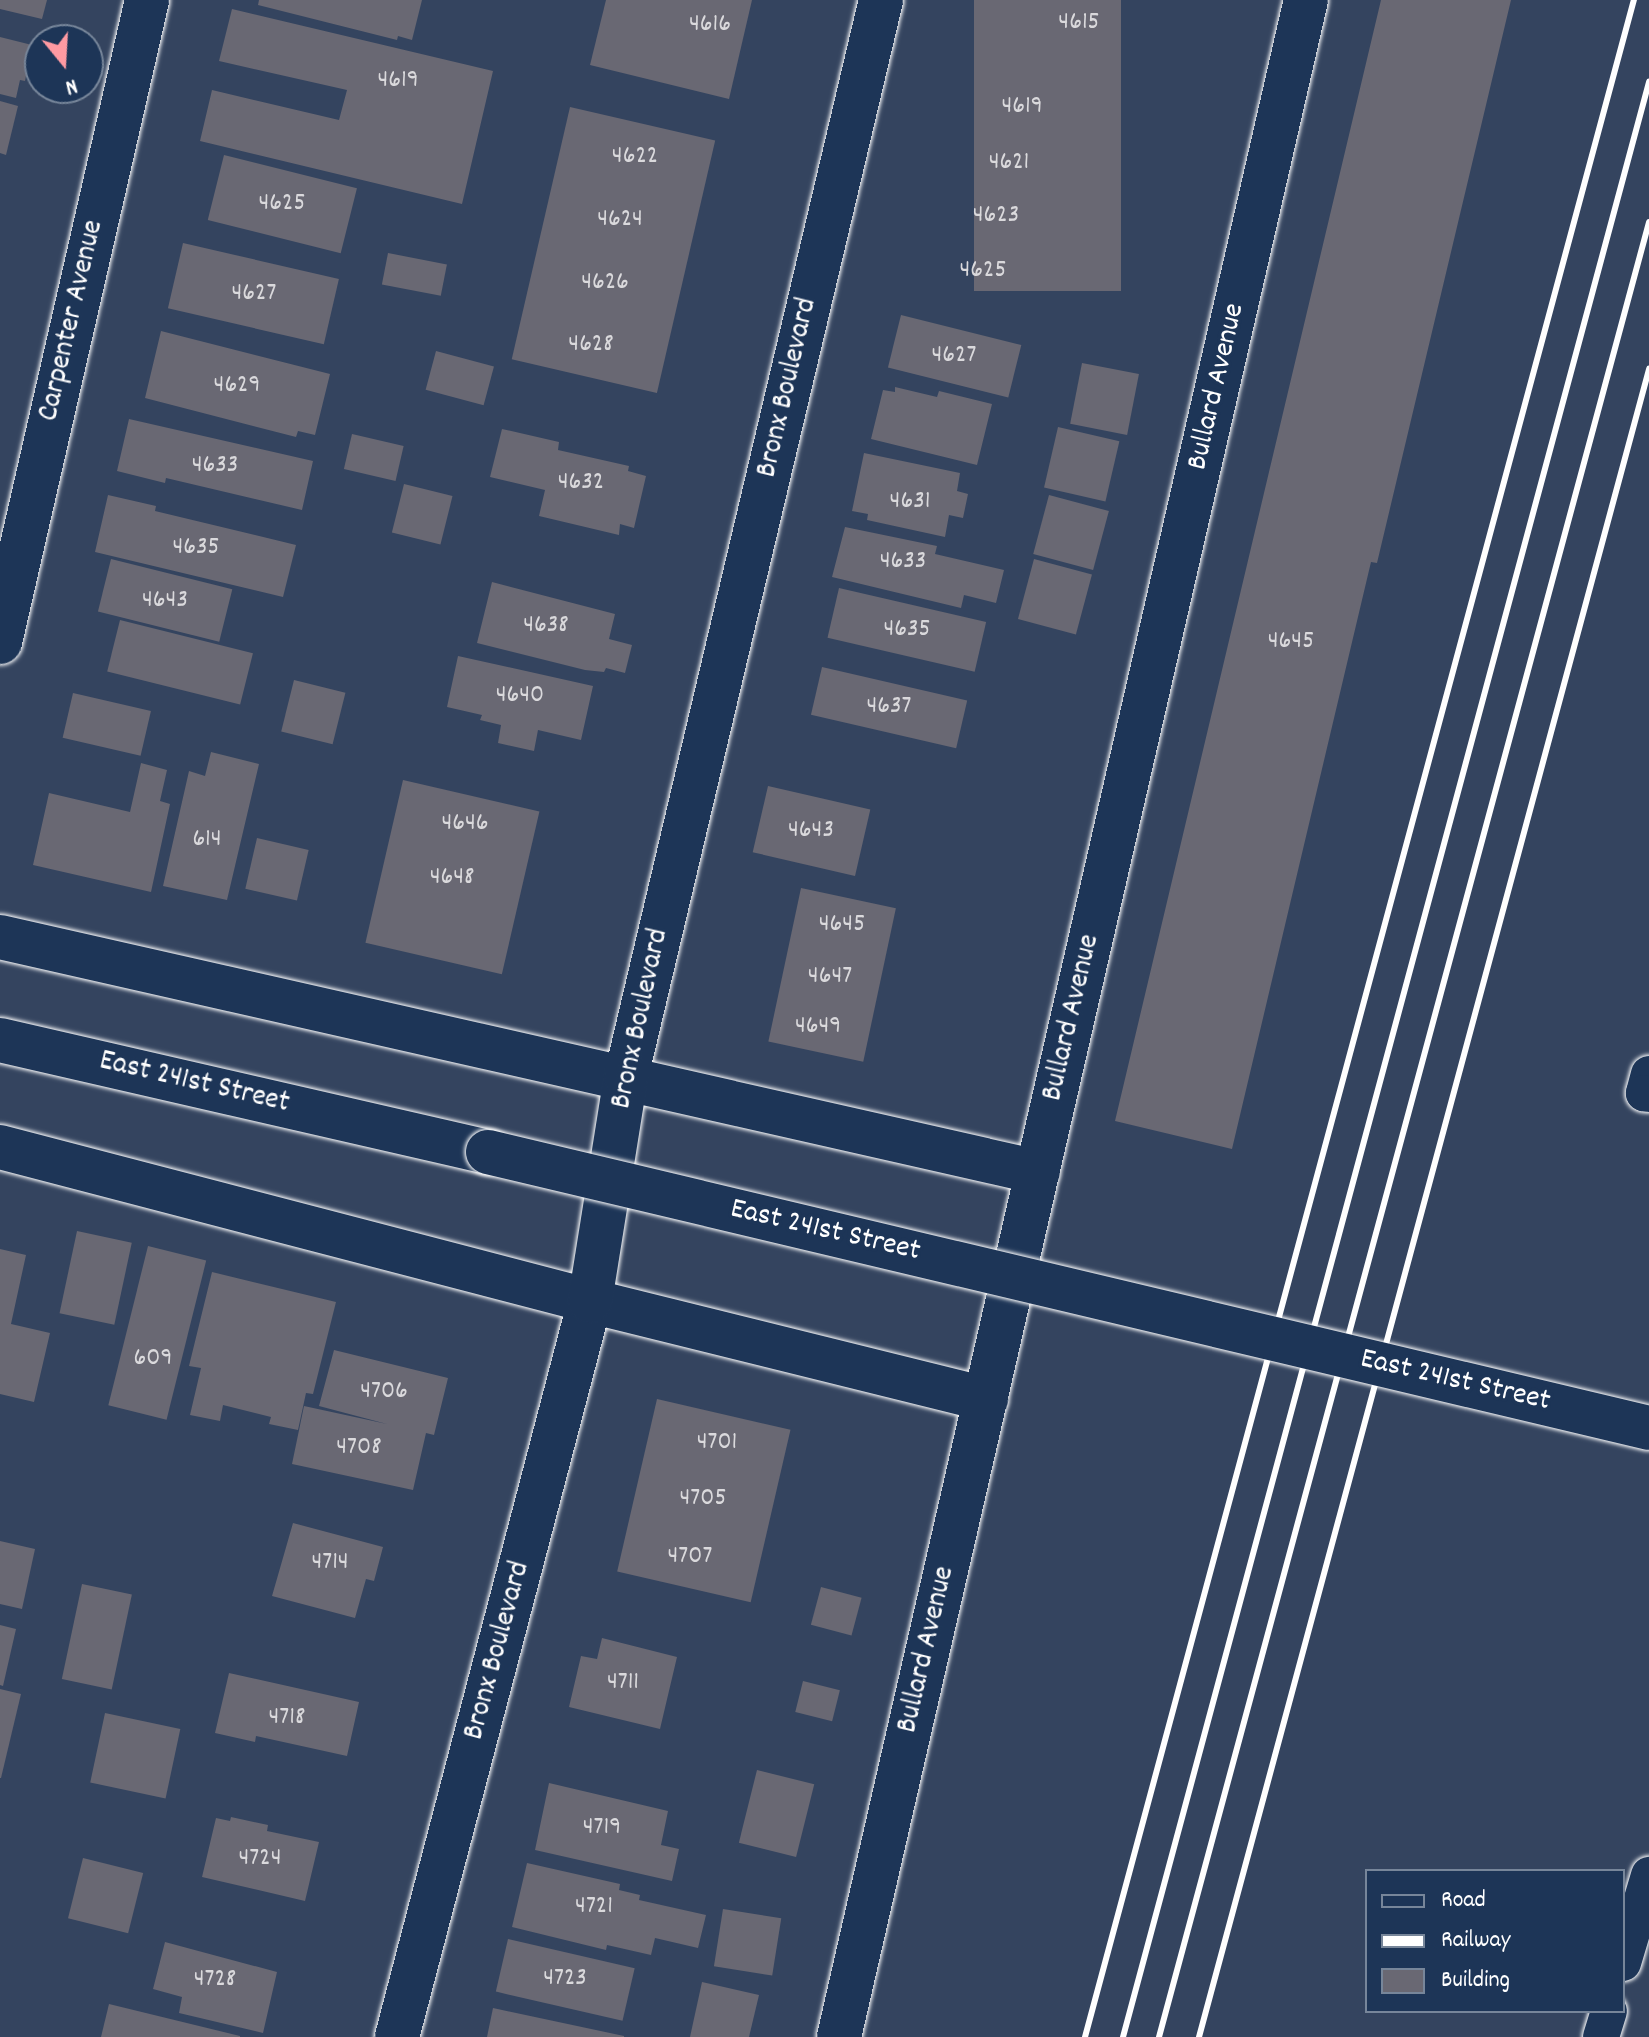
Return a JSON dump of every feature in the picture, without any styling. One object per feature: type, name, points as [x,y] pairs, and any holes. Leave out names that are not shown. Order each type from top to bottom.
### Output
[{"type":"street","name":"Carpenter Avenue","points":[[0,642],[147,0]]},
{"type":"street","name":"Bronx Boulevard","points":[[397,2037],[590,1301],[626,1077],[881,0]]},
{"type":"street","name":"Bullard Avenue","points":[[839,2037],[1306,0]]},
{"type":"street","points":[[0,937],[1038,1172]]},
{"type":"street","name":"East 241st Street","points":[[0,1040],[488,1152],[1649,1428]]},
{"type":"street","points":[[0,1147],[590,1301],[986,1399]]},
{"type":"lane","points":[[1649,1074],[1644,1093],[1649,1094]]},
{"type":"lane","points":[[1625,1956],[1649,1875]]},
{"type":"lane","points":[[1601,2037],[1608,2013]]},
{"type":"building","points":[[0,0],[47,0],[42,19],[0,9]]},
{"type":"building","points":[[259,0],[422,0],[412,40],[398,36],[397,40],[258,5]]},
{"type":"building","points":[[606,0],[752,0],[729,99],[590,65]]},
{"type":"building","points":[[974,0],[1121,0],[1121,291],[974,291]]},
{"type":"building","points":[[1381,0],[1511,0],[1377,563],[1371,562],[1232,1149],[1115,1121]]},
{"type":"building","points":[[232,9],[493,71],[462,204],[200,141],[212,90],[339,120],[347,90],[219,61]]},
{"type":"building","points":[[0,37],[24,43],[24,81],[20,80],[16,98],[0,94]]},
{"type":"building","points":[[0,101],[18,106],[6,155],[0,153]]},
{"type":"building","points":[[570,107],[715,141],[657,393],[512,359]]},
{"type":"building","points":[[224,155],[357,188],[341,253],[208,220]]},
{"type":"building","points":[[183,243],[339,279],[324,344],[168,308]]},
{"type":"building","points":[[388,253],[447,264],[441,296],[382,284]]},
{"type":"building","points":[[901,315],[1021,345],[1008,397],[888,367]]},
{"type":"building","points":[[161,331],[330,374],[315,435],[298,431],[296,437],[145,398]]},
{"type":"building","points":[[436,351],[494,367],[484,405],[426,390]]},
{"type":"building","points":[[1082,363],[1139,374],[1127,435],[1070,424]]},
{"type":"building","points":[[895,387],[937,397],[939,391],[992,404],[977,465],[871,439],[883,390],[895,392]]},
{"type":"building","points":[[129,419],[313,461],[302,510],[166,478],[165,483],[117,471]]},
{"type":"building","points":[[1058,427],[1119,441],[1105,502],[1044,487]]},
{"type":"building","points":[[502,429],[559,442],[558,450],[629,466],[628,471],[646,476],[634,528],[620,524],[619,535],[539,516],[545,490],[490,477]]},
{"type":"building","points":[[352,434],[404,446],[396,481],[344,469]]},
{"type":"building","points":[[864,453],[960,473],[957,491],[968,494],[963,518],[949,515],[945,537],[867,520],[868,514],[852,511]]},
{"type":"building","points":[[404,484],[453,496],[440,545],[392,533]]},
{"type":"building","points":[[108,495],[156,506],[155,511],[296,545],[283,597],[95,552]]},
{"type":"building","points":[[1049,495],[1109,511],[1093,570],[1033,554]]},
{"type":"building","points":[[845,527],[937,546],[935,554],[1004,570],[996,603],[964,595],[961,608],[832,577]]},
{"type":"building","points":[[111,559],[232,589],[219,642],[98,611]]},
{"type":"building","points":[[1034,559],[1092,575],[1076,634],[1018,619]]},
{"type":"building","points":[[492,582],[615,614],[609,639],[632,645],[625,673],[606,668],[604,672],[585,670],[477,643]]},
{"type":"building","points":[[839,588],[986,622],[975,672],[828,638]]},
{"type":"building","points":[[120,620],[253,653],[240,705],[107,671]]},
{"type":"building","points":[[458,656],[593,686],[581,740],[538,730],[534,751],[498,743],[501,725],[480,720],[482,715],[447,707]]},
{"type":"building","points":[[822,667],[967,701],[956,748],[811,715]]},
{"type":"building","points":[[294,680],[345,693],[333,744],[281,731]]},
{"type":"building","points":[[73,693],[151,711],[141,756],[63,738]]},
{"type":"building","points":[[211,752],[259,764],[227,900],[163,886],[189,771],[205,776]]},
{"type":"building","points":[[141,763],[167,770],[160,801],[170,804],[151,892],[33,865],[49,793],[130,812]]},
{"type":"building","points":[[403,780],[539,811],[502,974],[365,943]]},
{"type":"building","points":[[768,786],[870,810],[855,876],[753,852]]},
{"type":"building","points":[[257,838],[309,850],[297,901],[245,889]]},
{"type":"building","points":[[801,888],[896,908],[863,1062],[768,1042]]},
{"type":"building","points":[[77,1231],[132,1243],[114,1325],[60,1313]]},
{"type":"building","points":[[148,1246],[206,1261],[167,1420],[108,1405]]},
{"type":"building","points":[[0,1249],[26,1255],[11,1324],[50,1333],[34,1402],[0,1394]]},
{"type":"building","points":[[212,1272],[336,1302],[313,1394],[306,1393],[298,1430],[269,1424],[271,1417],[223,1405],[220,1421],[190,1415],[201,1368],[189,1366]]},
{"type":"building","points":[[334,1350],[448,1378],[434,1435],[426,1433],[413,1490],[292,1464],[304,1406],[387,1424],[319,1406]]},
{"type":"building","points":[[657,1399],[790,1430],[751,1602],[617,1571]]},
{"type":"building","points":[[293,1523],[383,1547],[374,1581],[366,1579],[355,1618],[272,1596]]},
{"type":"building","points":[[0,1541],[35,1549],[22,1609],[0,1604]]},
{"type":"building","points":[[82,1584],[132,1595],[112,1689],[62,1679]]},
{"type":"building","points":[[821,1587],[862,1598],[851,1636],[811,1625]]},
{"type":"building","points":[[0,1625],[16,1629],[3,1686],[0,1685]]},
{"type":"building","points":[[602,1638],[677,1657],[660,1729],[569,1707],[581,1656],[597,1659]]},
{"type":"building","points":[[229,1673],[359,1702],[347,1756],[256,1736],[255,1742],[215,1733]]},
{"type":"building","points":[[803,1681],[840,1690],[832,1721],[795,1712]]},
{"type":"building","points":[[0,1689],[21,1694],[1,1778],[0,1778]]},
{"type":"building","points":[[105,1713],[180,1729],[166,1798],[90,1782]]},
{"type":"building","points":[[757,1770],[814,1784],[796,1857],[739,1843]]},
{"type":"building","points":[[549,1783],[668,1811],[661,1845],[679,1849],[672,1881],[535,1850]]},
{"type":"building","points":[[231,1817],[268,1825],[267,1831],[319,1842],[305,1901],[202,1877],[216,1818],[230,1821]]},
{"type":"building","points":[[83,1858],[143,1873],[128,1933],[68,1918]]},
{"type":"building","points":[[527,1863],[620,1884],[619,1890],[640,1895],[639,1900],[706,1915],[698,1948],[655,1938],[651,1955],[607,1945],[606,1950],[512,1927]]},
{"type":"building","points":[[723,1909],[781,1918],[772,1976],[714,1966]]},
{"type":"building","points":[[508,1939],[635,1968],[623,2021],[496,1992]]},
{"type":"building","points":[[165,1942],[277,1972],[263,2033],[179,2013],[182,1997],[153,1989]]},
{"type":"building","points":[[702,1982],[759,1995],[749,2037],[690,2037]]},
{"type":"building","points":[[109,2004],[240,2036],[240,2037],[101,2037]]},
{"type":"building","points":[[493,2008],[624,2036],[624,2037],[487,2037]]},
{"type":"railway","points":[[1085,2037],[1634,0]]},
{"type":"railway","points":[[1123,2037],[1649,82]]},
{"type":"railway","points":[[1159,2037],[1649,222]]},
{"type":"railway","points":[[1199,2037],[1649,369]]}]
